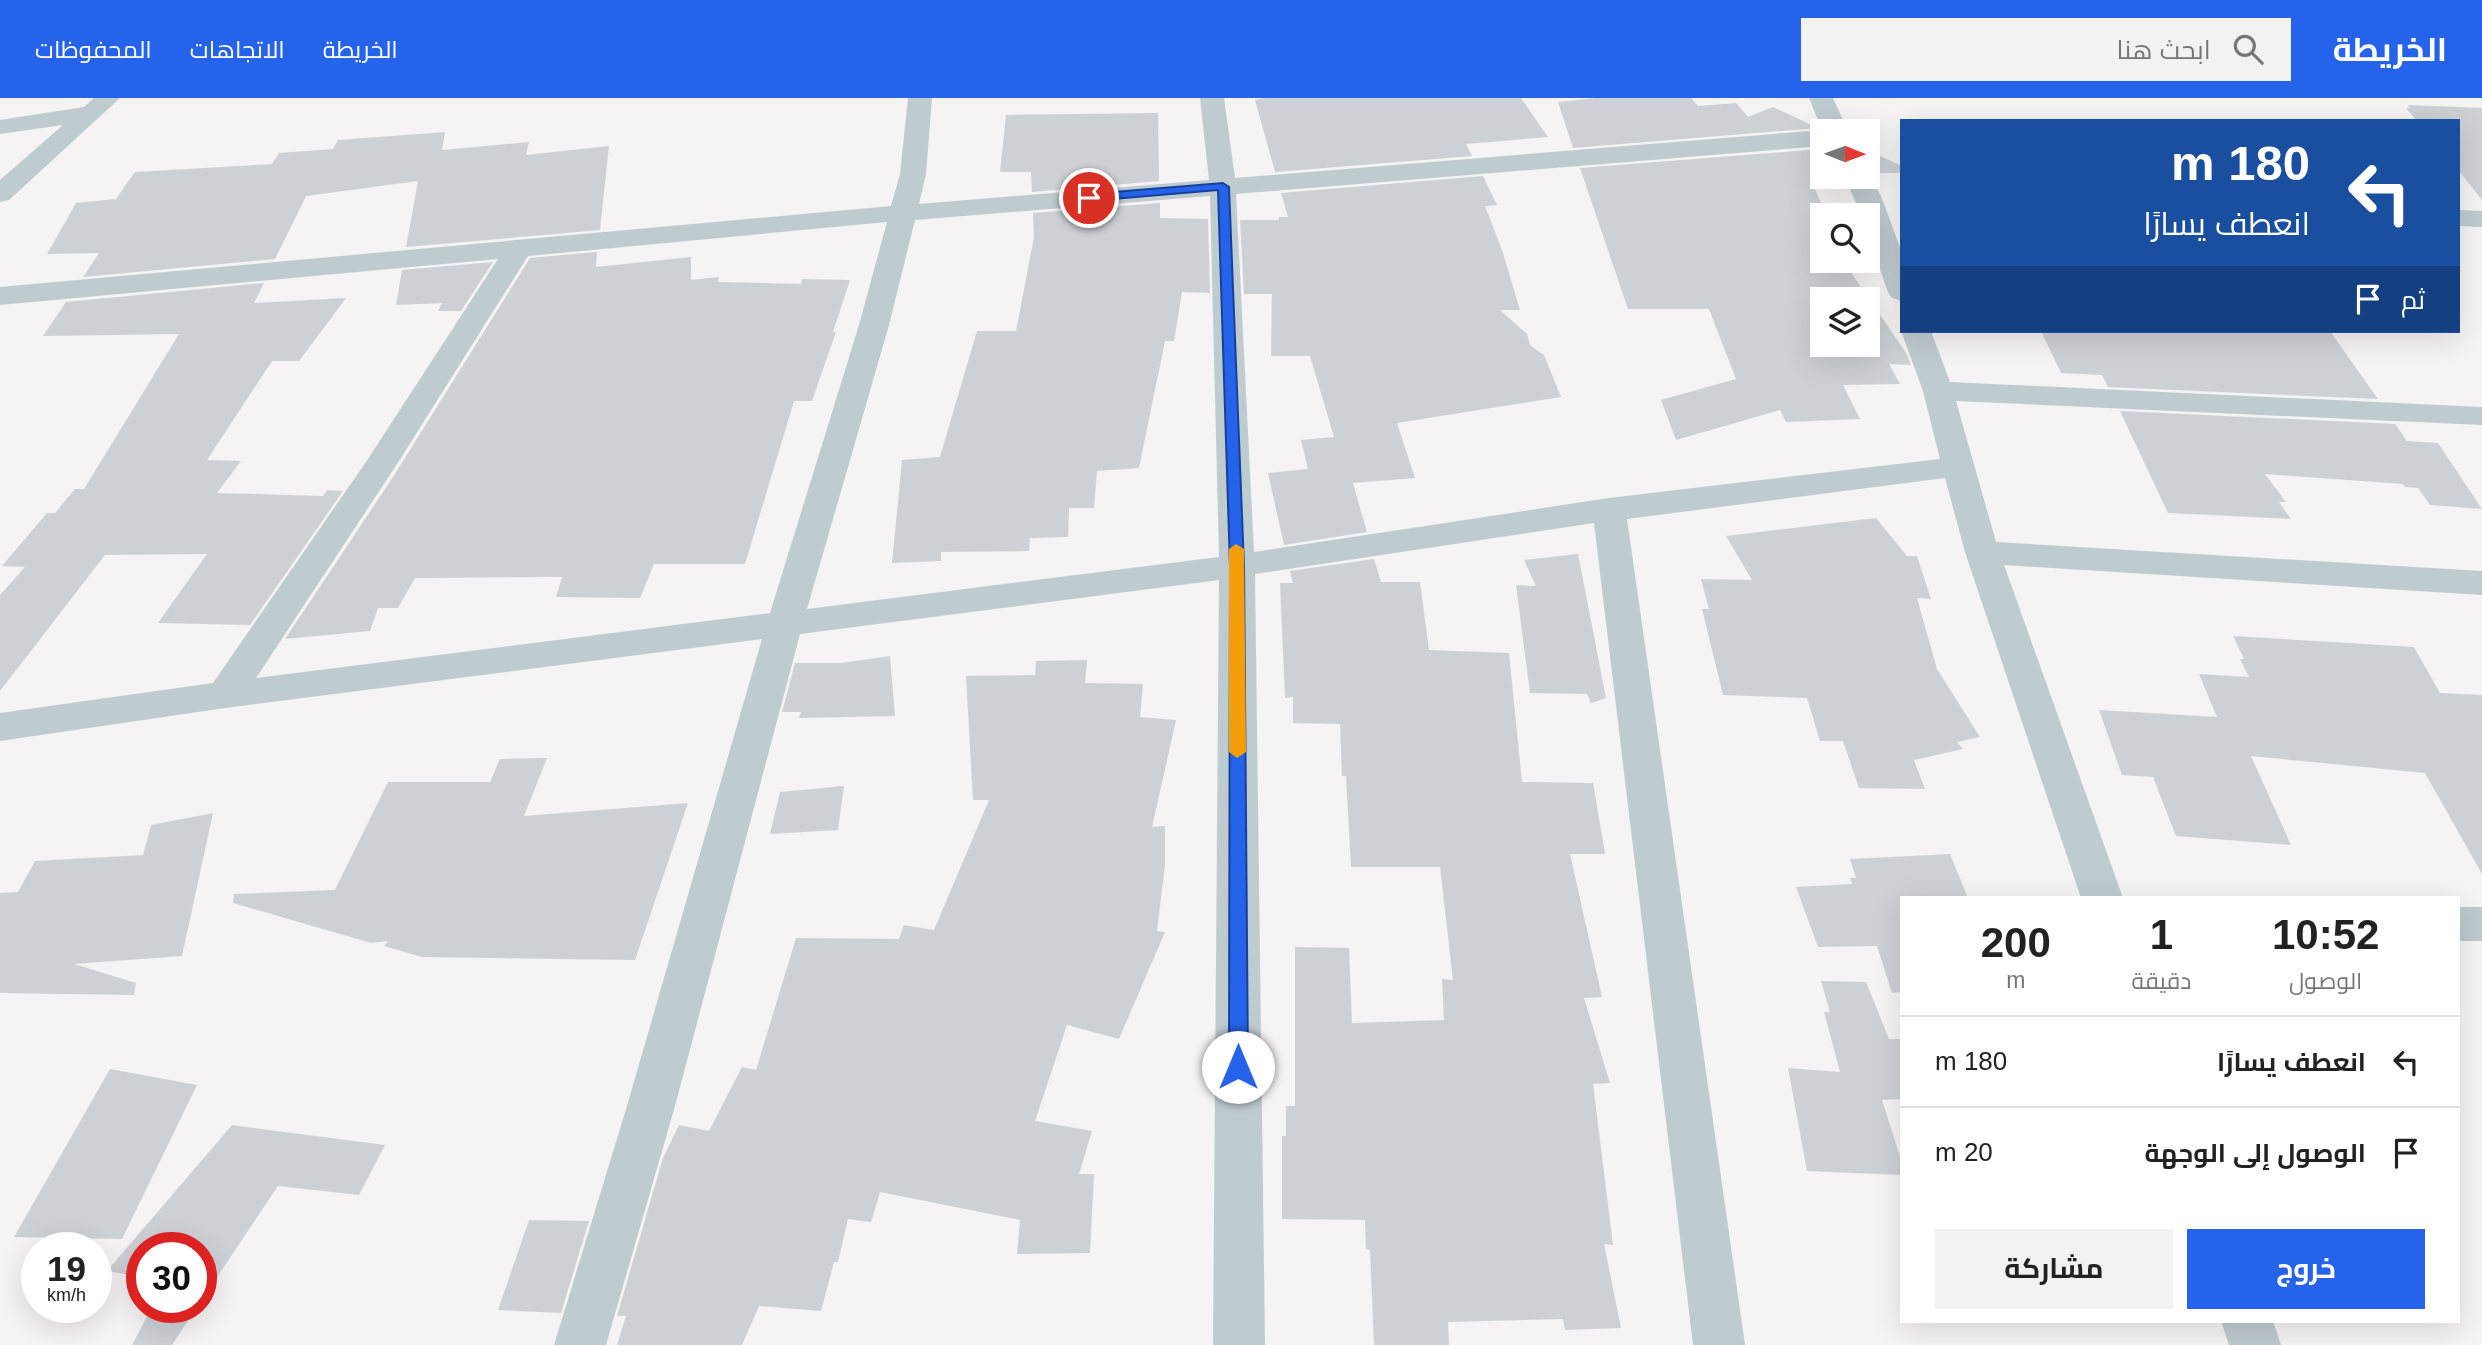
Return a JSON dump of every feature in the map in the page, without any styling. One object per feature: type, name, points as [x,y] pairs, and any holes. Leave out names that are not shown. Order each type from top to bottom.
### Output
[{"type":"street","points":[[580,1345],[651,1106],[785,623],[874,326],[913,174],[920,98]]},
{"type":"street","points":[[1821,98],[1830,119]]},
{"type":"street","points":[[1216,102],[1223,187],[1237,566],[1239,1345]]},
{"type":"street","points":[[0,127],[100,106]]},
{"type":"street","points":[[0,194],[100,106]]},
{"type":"street","points":[[0,296],[902,213],[1810,139]]},
{"type":"street","points":[[1872,190],[1900,285]]},
{"type":"street","points":[[2460,218],[2482,219]]},
{"type":"street","points":[[225,695],[383,461],[518,249]]},
{"type":"street","points":[[1917,333],[1938,391],[1982,552],[2101,896]]},
{"type":"street","points":[[1938,391],[2482,416]]},
{"type":"street","points":[[0,727],[225,695],[1237,566],[1370,543],[1609,509],[1957,467]]},
{"type":"street","points":[[1609,509],[1719,1345]]},
{"type":"street","points":[[1982,552],[2482,583]]},
{"type":"street","points":[[2460,924],[2482,924]]},
{"type":"street","points":[[2248,1323],[2255,1345]]},
{"type":"building","points":[[1521,98],[1548,137],[1466,144],[1472,156],[1275,172],[1255,100]]},
{"type":"building","points":[[1596,98],[1691,98],[1698,106],[1736,103],[1748,117],[1773,107],[1810,124],[1810,129],[1573,148],[1558,102]]},
{"type":"building","points":[[2407,105],[2482,108],[2482,200],[2460,172],[2460,119],[2415,119],[2406,108],[2410,108]]},
{"type":"building","points":[[1158,113],[1159,181],[1032,192],[1031,172],[1000,172],[1006,115]]},
{"type":"building","points":[[445,132],[442,150],[529,142],[526,155],[609,146],[600,230],[406,247],[418,181],[306,196],[275,259],[83,277],[99,253],[47,254],[76,203],[116,199],[135,172],[272,164],[279,153],[333,149],[338,140]]},
{"type":"building","points":[[1810,150],[1810,189],[1815,189],[1821,203],[1810,203],[1810,273],[1851,273],[1861,287],[1810,287],[1810,357],[1880,357],[1880,315],[1907,354],[1911,365],[1889,364],[1900,384],[1843,385],[1860,419],[1786,422],[1780,410],[1676,440],[1661,400],[1736,379],[1709,309],[1628,309],[1580,168]]},
{"type":"building","points":[[1880,156],[1900,165],[1900,173],[1880,173]]},
{"type":"building","points":[[1483,176],[1497,205],[1485,206],[1520,310],[1500,310],[1527,334],[1530,345],[1544,355],[1561,397],[1397,423],[1415,478],[1353,483],[1367,532],[1284,545],[1268,473],[1308,469],[1301,440],[1334,437],[1310,356],[1271,356],[1272,294],[1244,294],[1240,220],[1279,220],[1279,217],[1288,217],[1281,193]]},
{"type":"building","points":[[1160,203],[1160,218],[1208,219],[1210,293],[1182,292],[1174,341],[1165,341],[1139,468],[1097,471],[1094,508],[1069,508],[1068,537],[1030,538],[1029,551],[941,552],[941,561],[892,563],[902,460],[940,457],[977,331],[1016,331],[1034,237],[1033,213]]},
{"type":"building","points":[[597,252],[596,267],[691,257],[691,280],[719,277],[718,282],[801,284],[802,279],[850,280],[833,332],[836,332],[812,401],[794,401],[745,564],[654,564],[640,598],[556,597],[562,577],[415,578],[398,608],[378,608],[370,631],[285,639],[393,477],[530,258]]},
{"type":"building","points":[[493,262],[461,311],[438,311],[442,303],[396,305],[402,270]]},
{"type":"building","points":[[264,283],[254,303],[346,298],[299,361],[272,361],[207,460],[241,461],[217,493],[323,496],[327,490],[343,491],[250,625],[158,623],[207,554],[105,555],[0,691],[0,595],[25,567],[2,566],[47,513],[55,513],[75,489],[84,489],[179,334],[43,336],[66,302]]},
{"type":"building","points":[[2042,333],[2331,333],[2378,399],[2108,387],[2102,375],[2061,373]]},
{"type":"building","points":[[2120,411],[2395,424],[2407,441],[2438,443],[2482,509],[2430,505],[2418,488],[2405,487],[2403,484],[2265,474],[2286,502],[2279,502],[2291,519],[2168,513]]},
{"type":"building","points":[[1876,518],[1907,556],[1917,556],[1931,599],[1917,598],[1937,669],[1980,737],[1957,742],[1963,749],[1914,760],[1925,789],[1859,788],[1843,741],[1820,741],[1807,698],[1723,695],[1702,609],[1709,609],[1701,579],[1752,580],[1726,536]]},
{"type":"building","points":[[1578,554],[1606,698],[1591,703],[1587,694],[1530,693],[1516,585],[1536,586],[1524,560]]},
{"type":"building","points":[[1374,559],[1381,582],[1420,582],[1429,650],[1509,653],[1522,782],[1593,783],[1605,854],[1570,854],[1602,997],[1584,998],[1610,1083],[1593,1084],[1613,1245],[1604,1244],[1621,1328],[1565,1330],[1563,1319],[1448,1322],[1449,1345],[1374,1345],[1370,1250],[1366,1249],[1365,1220],[1282,1219],[1282,1136],[1286,1136],[1286,1106],[1295,1106],[1295,947],[1349,948],[1352,1023],[1444,1020],[1442,979],[1453,980],[1440,867],[1351,867],[1340,724],[1293,723],[1293,697],[1285,698],[1280,583],[1293,583],[1290,571]]},
{"type":"building","points":[[2233,636],[2414,647],[2440,693],[2482,695],[2482,874],[2425,773],[2251,756],[2291,845],[2176,836],[2153,777],[2122,775],[2099,710],[2217,717],[2199,674],[2249,677]]},
{"type":"building","points":[[890,656],[895,716],[799,718],[801,712],[782,712],[795,663],[841,663]]},
{"type":"building","points":[[1087,660],[1085,683],[1143,684],[1140,717],[1176,720],[1152,827],[1165,826],[1165,865],[1157,931],[1165,932],[1119,1039],[1067,1025],[1035,1121],[1092,1131],[1079,1174],[1094,1174],[1090,1253],[1017,1254],[1020,1220],[880,1192],[871,1222],[848,1219],[838,1262],[834,1262],[821,1311],[759,1306],[742,1345],[617,1345],[626,1316],[617,1316],[663,1158],[679,1125],[709,1131],[742,1067],[756,1070],[796,938],[899,939],[904,925],[934,930],[989,800],[973,800],[966,676],[1035,675],[1036,661]]},
{"type":"building","points":[[547,758],[524,816],[688,803],[635,960],[422,957],[384,946],[388,941],[371,943],[233,903],[234,894],[335,890],[388,782],[490,782],[500,759]]},
{"type":"building","points":[[844,786],[838,830],[770,834],[780,792]]},
{"type":"building","points":[[213,813],[182,956],[74,964],[136,983],[134,995],[0,993],[0,893],[18,892],[35,861],[143,855],[151,825]]},
{"type":"building","points":[[1950,854],[1967,896],[1900,896],[1900,992],[1892,993],[1877,946],[1818,947],[1796,887],[1852,884],[1850,878],[1856,878],[1850,859]]},
{"type":"building","points":[[1821,981],[1866,982],[1889,1039],[1900,1039],[1900,1099],[1882,1100],[1900,1157],[1900,1175],[1807,1171],[1788,1068],[1840,1072],[1824,1012],[1830,1012]]},
{"type":"building","points":[[110,1069],[197,1085],[122,1239],[112,1239],[112,1232],[21,1232],[21,1237],[14,1237]]},
{"type":"building","points":[[232,1125],[385,1145],[359,1195],[278,1186],[217,1277],[217,1232],[140,1232]]},
{"type":"building","points":[[529,1220],[589,1221],[561,1313],[498,1310]]},
{"type":"building","points":[[126,1249],[126,1274],[112,1272],[112,1265]]},
{"type":"building","points":[[144,1323],[186,1323],[172,1345],[132,1345]]},
{"type":"slow traffic","points":[[1236,549],[1237,752]]},
{"type":"route","points":[[1089,198],[1223,187],[1237,566],[1238,1067]]}]
